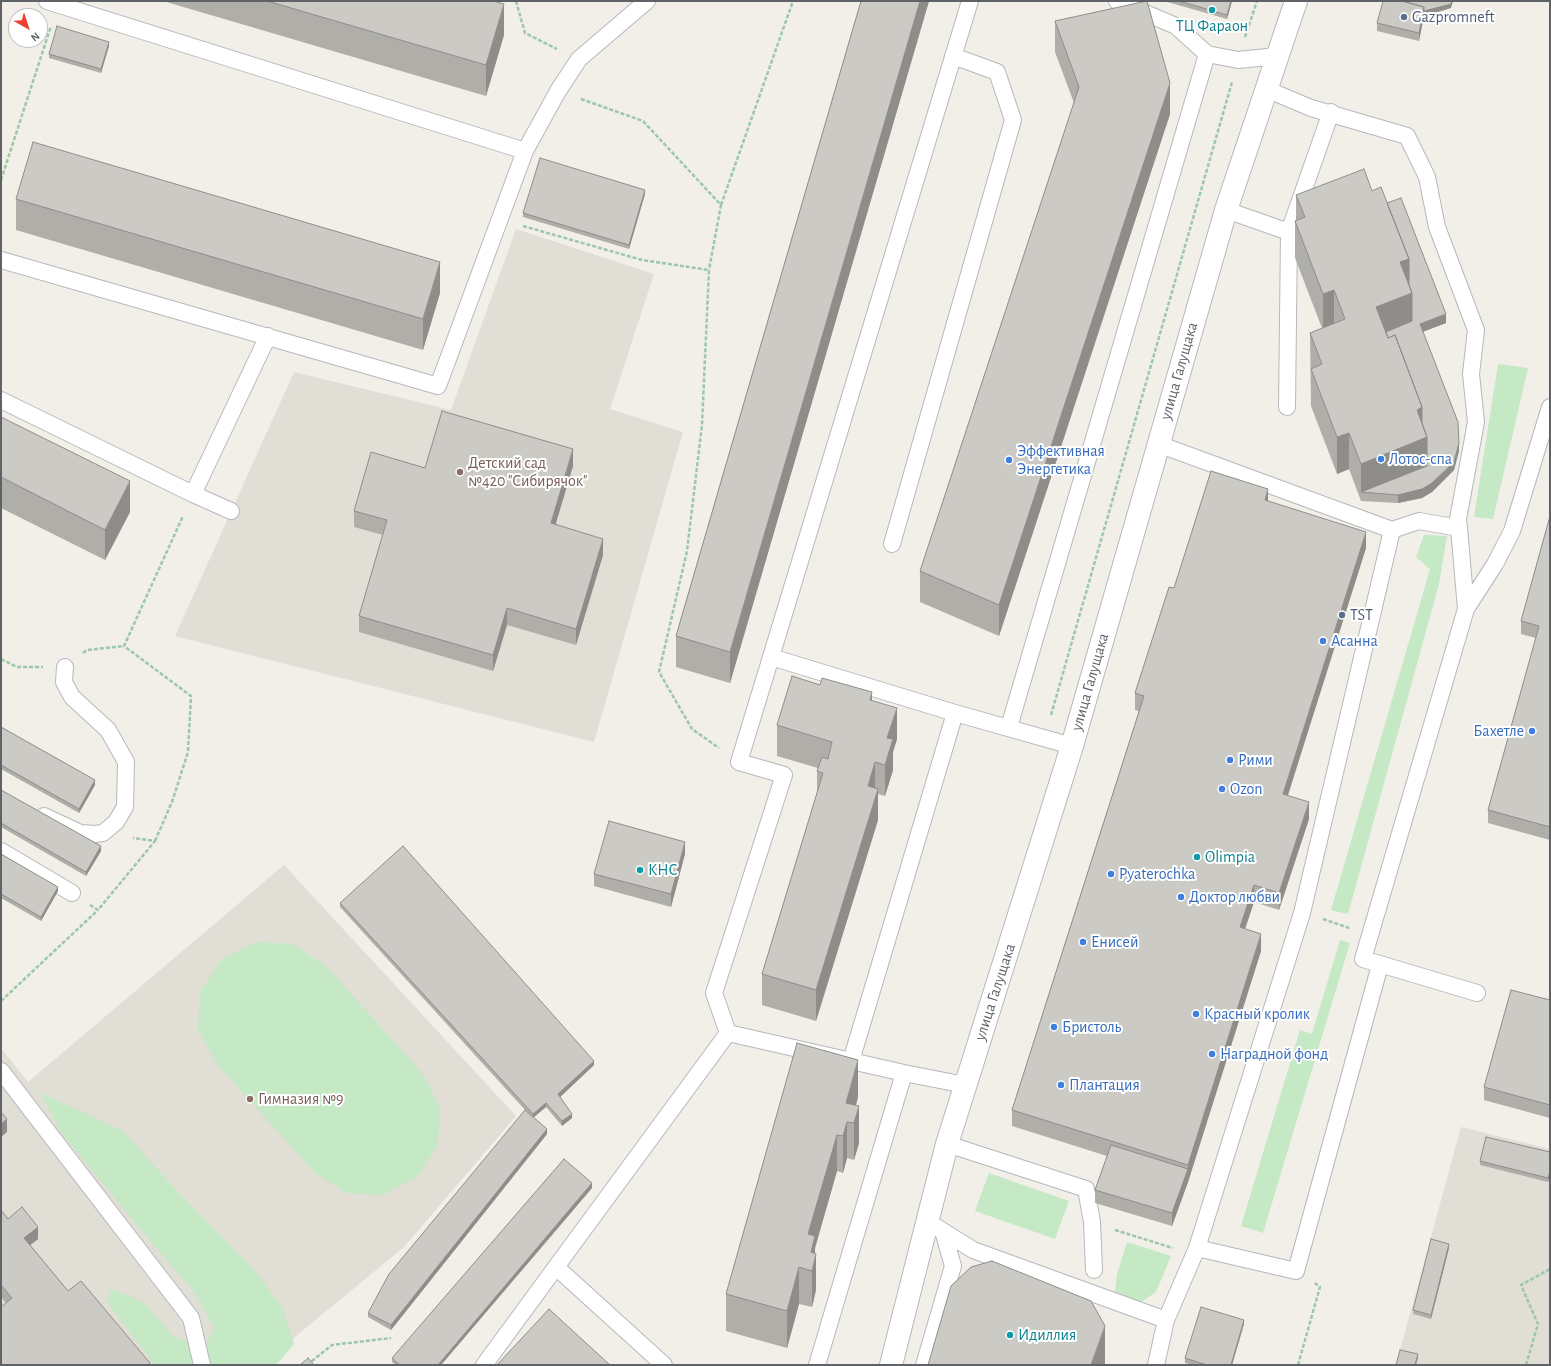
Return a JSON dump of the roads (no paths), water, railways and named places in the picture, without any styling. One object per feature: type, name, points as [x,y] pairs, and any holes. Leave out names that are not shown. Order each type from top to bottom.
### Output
[{"type":"street","name":"улица Галущака","points":[[891,1365],[935,1226],[947,1144],[1072,746],[1226,210],[1296,1]]},
{"type":"lane","points":[[1,260],[438,386],[525,151],[558,91],[579,59],[647,1]]},
{"type":"lane","points":[[728,1033],[714,993],[784,775],[739,762],[970,1]]},
{"type":"lane","points":[[1117,1],[1176,26],[1207,54],[1238,60],[1277,56]]},
{"type":"lane","points":[[52,3],[525,151]]},
{"type":"lane","points":[[1009,727],[1207,54]]},
{"type":"lane","points":[[892,544],[1013,120],[997,72],[953,56]]},
{"type":"lane","points":[[1266,89],[1312,108],[1331,112],[1407,136],[1428,177],[1437,227],[1476,330],[1471,374],[1476,422],[1458,519],[1466,609]]},
{"type":"lane","points":[[1287,407],[1289,232],[1331,112]]},
{"type":"lane","points":[[1226,210],[1289,232]]},
{"type":"lane","points":[[193,494],[268,336]]},
{"type":"lane","points":[[1,400],[193,494],[231,511]]},
{"type":"lane","points":[[1477,993],[1363,959],[1466,609],[1495,564],[1512,531],[1550,407]]},
{"type":"lane","points":[[1158,444],[1392,530],[1419,520],[1459,528]]},
{"type":"lane","points":[[1156,1365],[1166,1320],[1198,1248],[1302,913],[1392,530]]},
{"type":"lane","points":[[771,657],[955,713],[1072,746]]},
{"type":"lane","points":[[33,810],[80,832],[103,833],[116,822],[125,807],[126,762],[108,730],[72,697],[64,682],[65,667]]},
{"type":"lane","points":[[851,1061],[955,713]]},
{"type":"lane","points":[[1,851],[72,892]]},
{"type":"lane","points":[[1198,1248],[1296,1271],[1380,965]]},
{"type":"lane","points":[[728,1033],[904,1073],[965,1085]]},
{"type":"lane","points":[[484,1365],[728,1033]]},
{"type":"lane","points":[[1,1071],[191,1318],[202,1365]]},
{"type":"lane","points":[[817,1365],[904,1073]]},
{"type":"lane","points":[[947,1144],[1086,1189],[1092,1222],[1094,1270]]},
{"type":"lane","points":[[935,1226],[973,1250],[1166,1320]]},
{"type":"lane","points":[[924,1365],[954,1266],[935,1226]]},
{"type":"lane","points":[[556,1267],[664,1365]]},
{"type":"place","name":"ТЦ Фараон","points":[[1212,10]]},
{"type":"place","name":"Gazpromneft","points":[[1404,17]]},
{"type":"place","name":"Лотос-спа","points":[[1381,459]]},
{"type":"place","name":"Эффективная Энергетика","points":[[1009,460]]},
{"type":"place","name":"Детский сад №420 \"Сибирячок\"","points":[[460,472]]},
{"type":"place","name":"TST","points":[[1342,615]]},
{"type":"place","name":"Асанна","points":[[1323,641]]},
{"type":"place","name":"Бахетле","points":[[1532,731]]},
{"type":"place","name":"Рими","points":[[1230,760]]},
{"type":"place","name":"Ozon","points":[[1222,789]]},
{"type":"place","name":"Olimpia","points":[[1197,857]]},
{"type":"place","name":"КНС","points":[[640,870]]},
{"type":"place","name":"Pyaterochka","points":[[1111,874]]},
{"type":"place","name":"Доктор любви","points":[[1181,897]]},
{"type":"place","name":"Енисей","points":[[1083,942]]},
{"type":"place","name":"Красный кролик","points":[[1196,1014]]},
{"type":"place","name":"Бристоль","points":[[1054,1027]]},
{"type":"place","name":"Наградной фонд","points":[[1212,1054]]},
{"type":"place","name":"Плантация","points":[[1061,1085]]},
{"type":"place","name":"Гимназия №9","points":[[250,1099]]},
{"type":"place","name":"Идиллия","points":[[1010,1335]]}]
